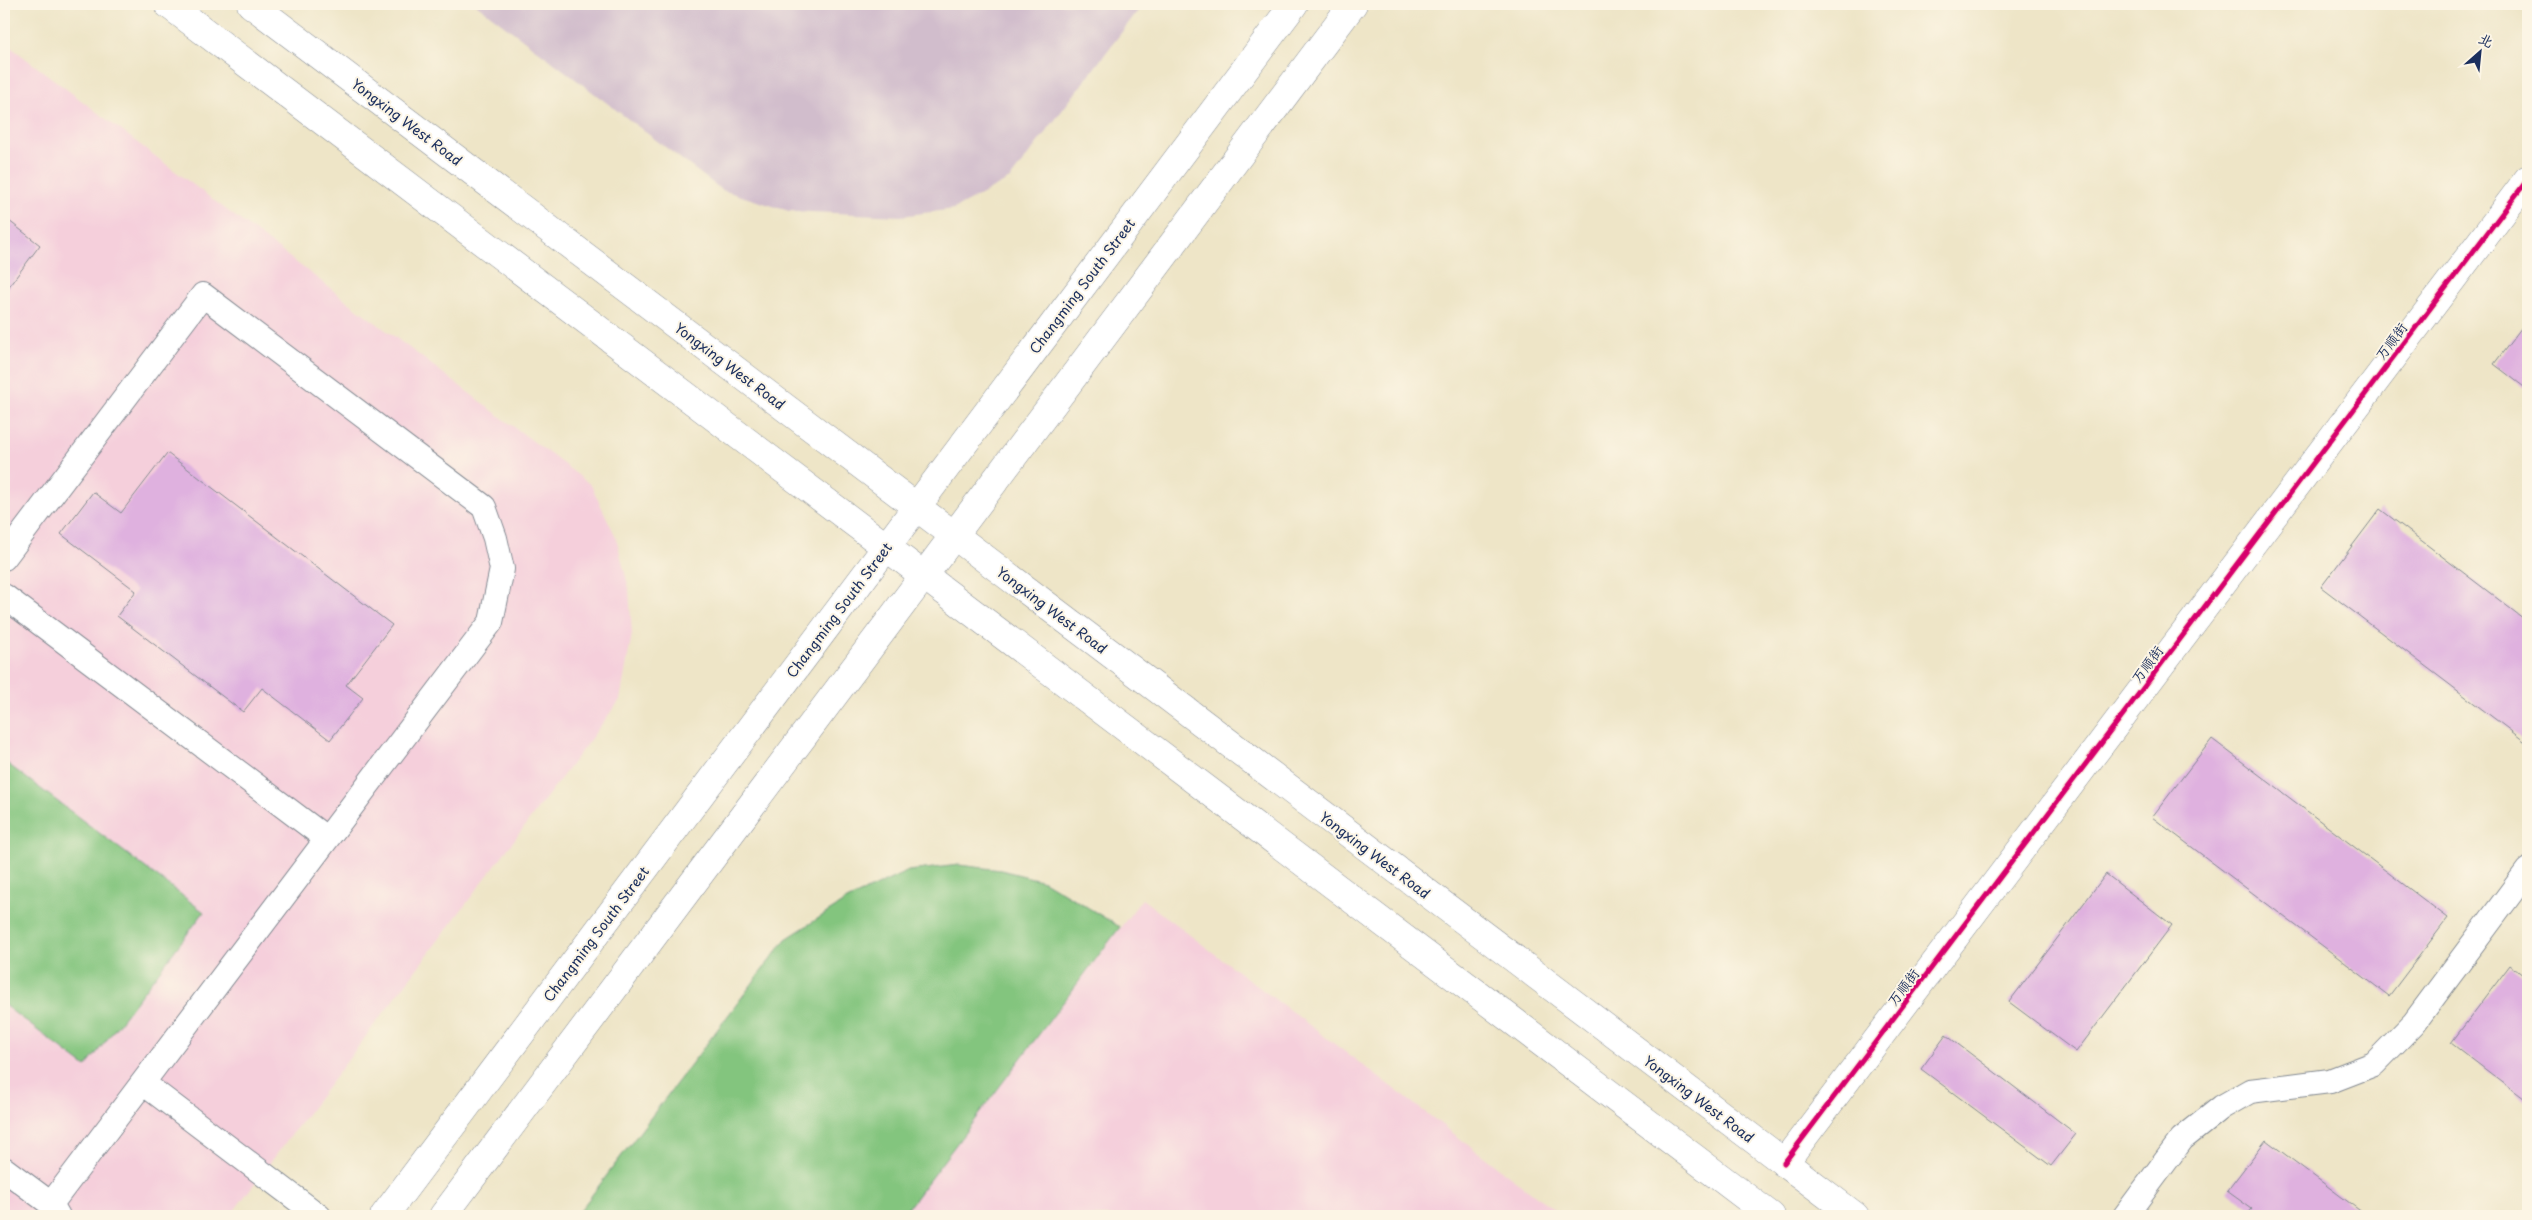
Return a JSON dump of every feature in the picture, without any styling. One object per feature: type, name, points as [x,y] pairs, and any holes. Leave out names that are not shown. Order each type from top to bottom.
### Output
[{"type":"main road","points":[[168,4],[1770,1216]]},
{"type":"main road","name":"Yongxing West Road","points":[[251,4],[1855,1216]]},
{"type":"main road","name":"Changming South Street","points":[[384,1216],[1294,4]]},
{"type":"main road","points":[[443,1216],[1353,4]]},
{"type":"main road","name":"万顺街","points":[[1784,1163],[2528,179]]},
{"type":"lane","points":[[4,558],[203,295],[484,507],[495,538],[502,570],[491,622],[143,1083],[55,1210],[4,1169]]},
{"type":"lane","points":[[4,596],[327,840]]},
{"type":"lane","points":[[2125,1216],[2182,1139],[2222,1107],[2250,1091],[2330,1081],[2374,1064],[2414,1023],[2528,870]]},
{"type":"lane","points":[[143,1083],[319,1216]]},
{"type":"shaded area","points":[[476,4],[1143,4],[1010,179],[954,209],[901,216],[789,211],[722,190]]},
{"type":"shaded area","points":[[4,42],[591,485],[616,537],[629,589],[632,634],[620,700],[230,1216],[4,1216]]},
{"type":"shaded area","points":[[1142,899],[1563,1216],[902,1216]]},
{"type":"green space","points":[[4,761],[204,912],[86,1067],[4,1005]]},
{"type":"green space","points":[[959,865],[1001,870],[1044,881],[1120,927],[902,1216],[576,1216],[786,939],[847,900],[908,871]]},
{"type":"building","points":[[4,217],[40,245],[4,293]]},
{"type":"building","points":[[2528,319],[2528,390],[2494,364]]},
{"type":"building","points":[[167,453],[392,625],[346,685],[363,698],[330,740],[262,688],[243,712],[117,616],[136,591],[61,534],[93,492],[121,513]]},
{"type":"building","points":[[2380,509],[2528,622],[2528,744],[2321,587]]},
{"type":"building","points":[[2212,739],[2448,918],[2389,996],[2152,817]]},
{"type":"building","points":[[2106,874],[2172,925],[2076,1052],[2009,1002]]},
{"type":"building","points":[[2510,965],[2528,979],[2528,1102],[2451,1043]]},
{"type":"building","points":[[1946,1035],[2076,1134],[2051,1166],[1921,1069]]},
{"type":"building","points":[[2266,1140],[2367,1216],[2246,1216],[2252,1209],[2227,1191]]},
{"type":"cycle path","points":[[1784,1163],[2528,179]]}]
